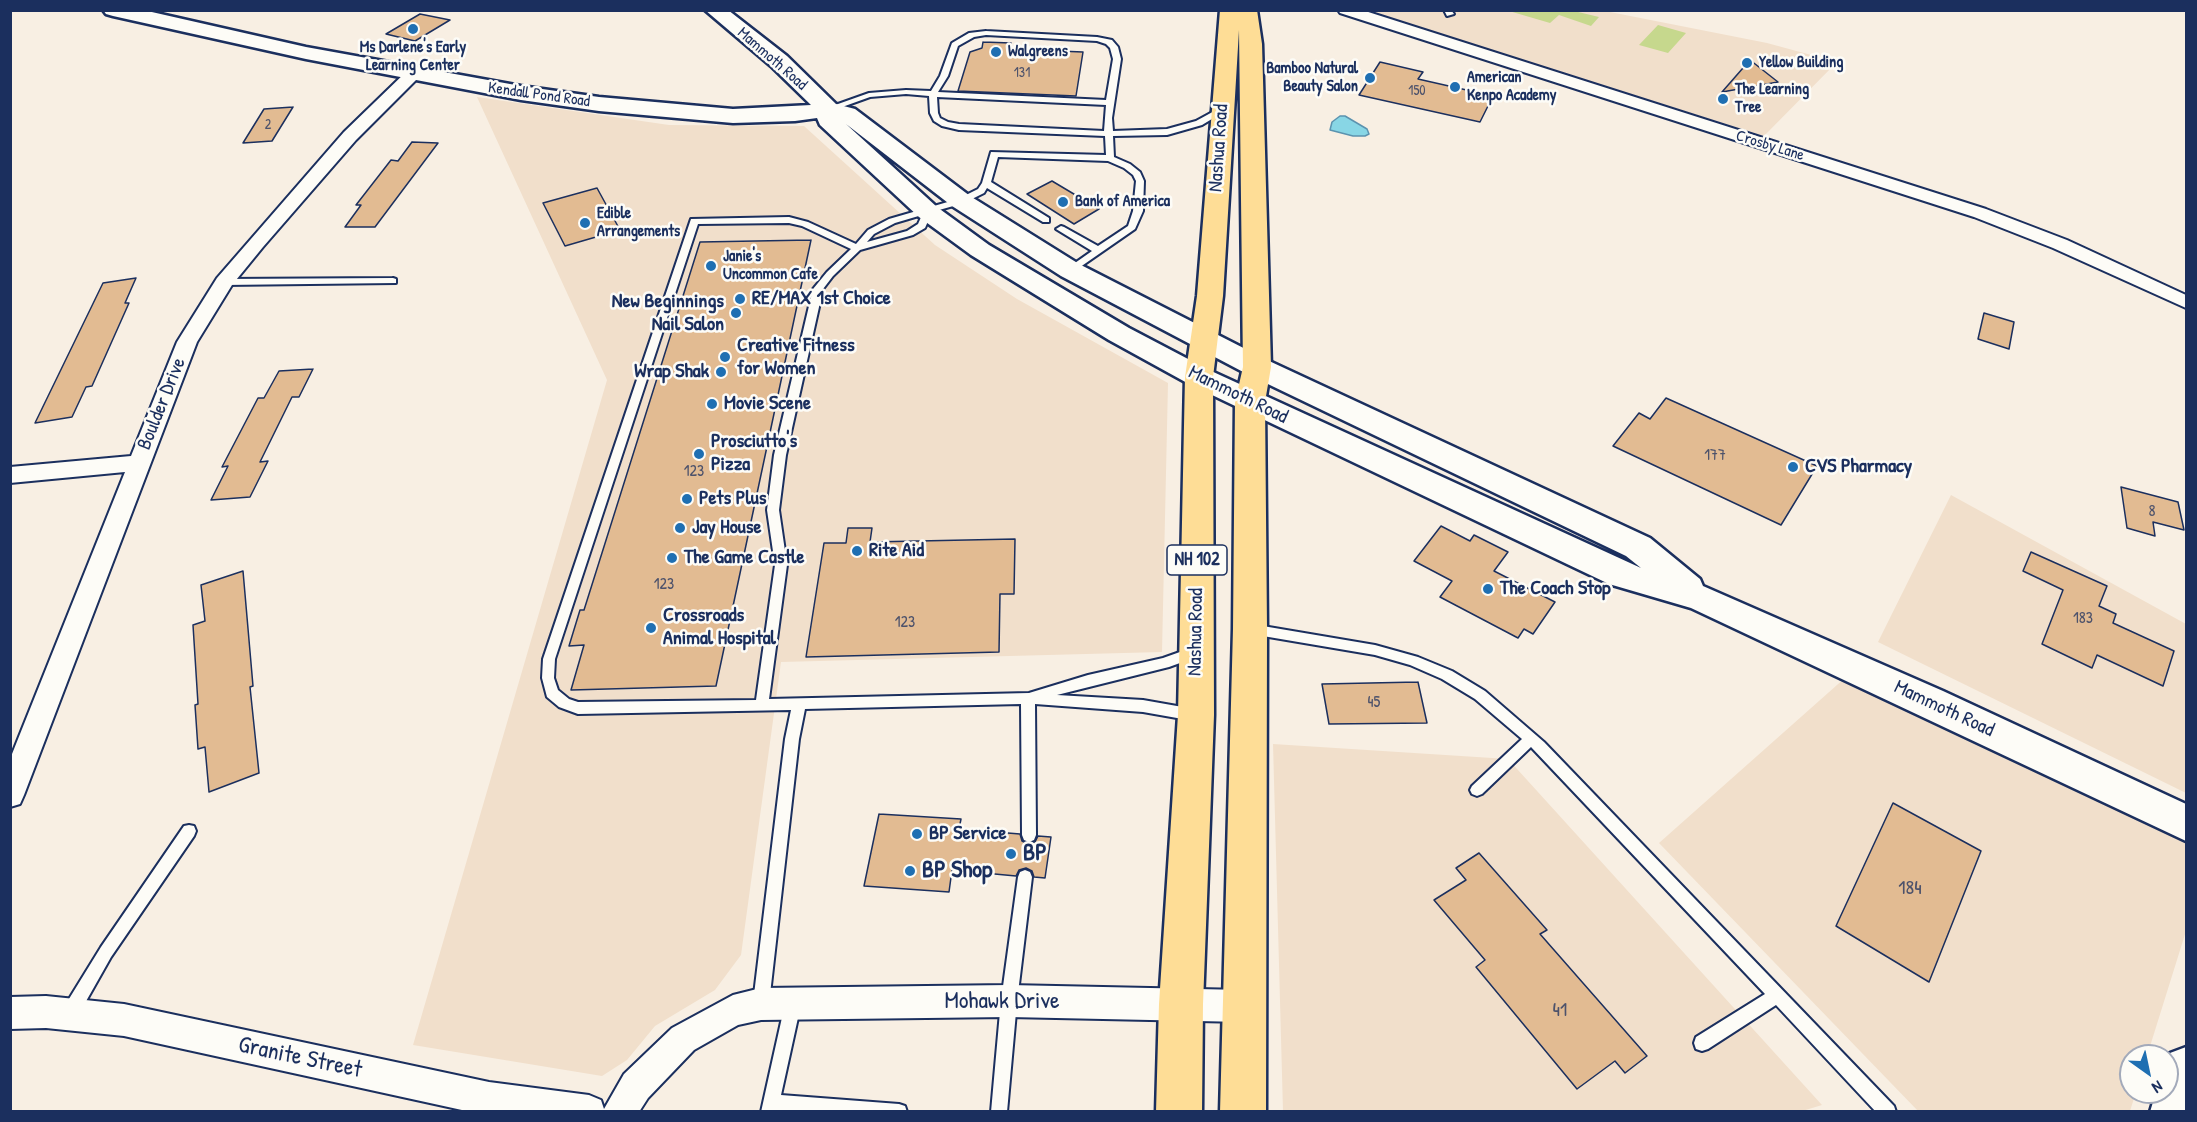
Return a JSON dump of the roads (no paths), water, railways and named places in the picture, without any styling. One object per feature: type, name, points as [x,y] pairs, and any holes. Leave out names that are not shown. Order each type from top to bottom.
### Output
[{"type":"main road","name":"Kendall Pond Road","points":[[113,10],[413,74],[577,100],[700,114],[764,116],[828,109]]},
{"type":"main road","name":"Mammoth Road","points":[[715,10],[779,61],[828,109],[847,114],[961,201],[1070,270],[1257,367],[1638,547],[1701,598]]},
{"type":"main road","name":"Nashua Road","points":[[1179,1112],[1181,1004],[1196,715],[1199,377],[1210,296],[1221,111],[1230,10]]},
{"type":"main road","name":"Nashua Road","points":[[1243,1112],[1250,629],[1250,402],[1257,367],[1252,90],[1247,10]]},
{"type":"main road","name":"Mammoth Road","points":[[828,109],[828,120],[928,212],[980,250],[1036,285],[1199,377],[1621,575],[1701,598],[1930,702],[2187,823]]},
{"type":"main road","points":[[2173,1112],[2187,1070]]},
{"type":"street","name":"Crosby Lane","points":[[1345,10],[1980,213],[2060,244],[2187,302]]},
{"type":"street","name":"Boulder Drive","points":[[10,795],[187,342],[224,282],[256,243],[350,136],[413,74]]},
{"type":"street","points":[[10,475],[138,463]]},
{"type":"street","name":"Mohawk Drive","points":[[620,1112],[636,1086],[683,1039],[733,1011],[761,1004],[1009,1000],[1244,1006]]},
{"type":"street","name":"Granite Street","points":[[10,1013],[46,1012],[124,1020],[489,1099],[589,1112]]},
{"type":"lane","points":[[1110,158],[1110,134],[1108,118],[1117,59],[1114,47],[1109,42],[1097,39],[986,33],[963,39],[955,45],[944,76],[933,94],[934,113],[937,119],[945,124],[959,127],[1110,134],[1146,134],[1176,130],[1199,123],[1221,111]]},
{"type":"lane","points":[[828,109],[869,95],[906,92],[1110,104]]},
{"type":"lane","points":[[762,705],[781,565],[773,510],[780,455],[818,289],[871,232],[902,218],[961,201],[981,191],[986,183],[994,154],[1110,158],[1137,174],[1140,181],[1138,211],[1132,227],[1070,270]]},
{"type":"lane","points":[[986,183],[1046,220]]},
{"type":"lane","points":[[928,212],[922,226],[910,233],[857,248],[813,227],[789,220],[694,221],[549,659],[548,678],[552,693],[564,703],[578,708],[1028,698],[1143,706],[1196,715]]},
{"type":"lane","points":[[1061,229],[1099,251]]},
{"type":"lane","points":[[224,282],[393,281]]},
{"type":"lane","points":[[1250,629],[1375,650],[1413,661],[1447,675],[1480,695],[1531,739],[1888,1112]]},
{"type":"lane","points":[[1028,698],[1088,680],[1164,663],[1196,651]]},
{"type":"lane","points":[[1028,698],[1029,835]]},
{"type":"lane","points":[[761,1004],[792,739],[799,704]]},
{"type":"lane","points":[[1477,790],[1531,739]]},
{"type":"lane","points":[[69,1014],[106,952],[189,831]]},
{"type":"lane","points":[[999,1112],[1009,1000],[1025,877]]},
{"type":"lane","points":[[1702,1043],[1776,996]]},
{"type":"lane","points":[[793,1003],[770,1107],[899,1112]]},
{"type":"water","points":[[1340,116],[1345,116],[1367,129],[1369,134],[1353,136],[1330,130],[1332,122]]},
{"type":"place","name":"Ms Darlene's Early Learning Center","points":[[413,29]]},
{"type":"place","name":"Walgreens","points":[[996,52]]},
{"type":"place","name":"Yellow Building","points":[[1747,63]]},
{"type":"place","name":"Bamboo Natural Beauty Salon","points":[[1370,78]]},
{"type":"place","name":"American Kenpo Academy","points":[[1455,87]]},
{"type":"place","name":"The Learning Tree","points":[[1723,99]]},
{"type":"place","name":"Bank of America","points":[[1063,202]]},
{"type":"place","name":"Edible Arrangements","points":[[585,223]]},
{"type":"place","name":"Janie's Uncommon Cafe","points":[[711,266]]},
{"type":"place","name":"RE/MAX 1st Choice","points":[[740,299]]},
{"type":"place","name":"New Beginnings Nail Salon","points":[[736,313]]},
{"type":"place","name":"Creative Fitness for Women","points":[[725,357]]},
{"type":"place","name":"Wrap Shak","points":[[721,372]]},
{"type":"place","name":"Movie Scene","points":[[712,404]]},
{"type":"place","name":"Prosciutto's Pizza","points":[[699,454]]},
{"type":"place","name":"CVS Pharmacy","points":[[1793,467]]},
{"type":"place","name":"Pets Plus","points":[[687,499]]},
{"type":"place","name":"Jay House","points":[[680,528]]},
{"type":"place","name":"Rite Aid","points":[[857,551]]},
{"type":"place","name":"The Game Castle","points":[[672,558]]},
{"type":"place","name":"The Coach Stop","points":[[1488,589]]},
{"type":"place","name":"Crossroads Animal Hospital","points":[[651,628]]},
{"type":"place","name":"BP Service","points":[[917,834]]},
{"type":"place","name":"BP","points":[[1011,854]]},
{"type":"place","name":"BP Shop","points":[[910,871]]}]
